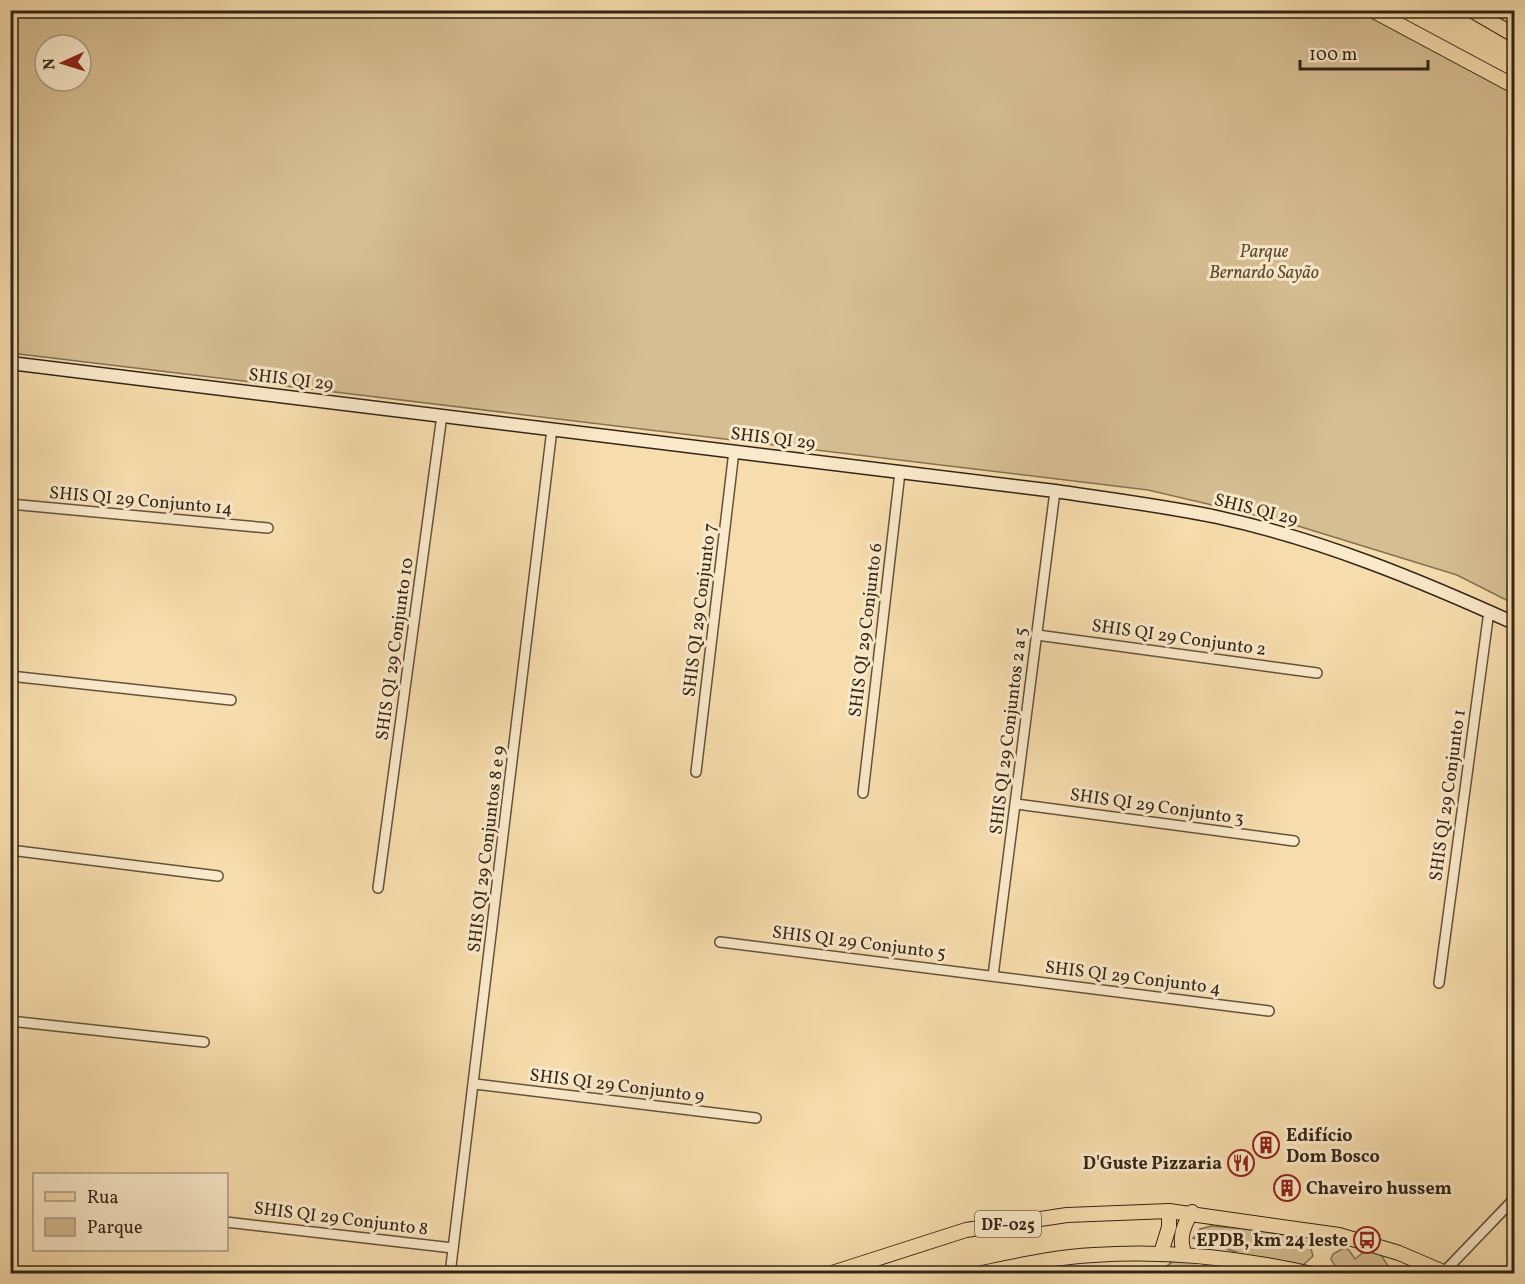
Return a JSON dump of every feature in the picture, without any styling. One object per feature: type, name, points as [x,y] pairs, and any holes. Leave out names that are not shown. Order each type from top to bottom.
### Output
[{"type":"main road","points":[[1372,10],[1515,86]]},
{"type":"main road","points":[[1471,10],[1515,35]]},
{"type":"main road","points":[[1161,1253],[1169,1227],[1169,1211]]},
{"type":"main road","name":"DF-025","points":[[829,1274],[966,1230],[1067,1215],[1169,1211],[1192,1212],[1339,1235],[1399,1253],[1446,1273]]},
{"type":"main road","points":[[1185,1255],[1182,1248],[1182,1232],[1192,1212]]},
{"type":"main road","name":"DF-025","points":[[977,1274],[1040,1261],[1093,1255],[1161,1253],[1312,1274]]},
{"type":"street","name":"SHIS QI 29","points":[[10,363],[1055,491],[1218,517],[1310,541],[1399,574],[1515,623]]},
{"type":"street","name":"SHIS QI 29 Conjunto 10","points":[[378,888],[442,415]]},
{"type":"street","name":"SHIS QI 29 Conjuntos 8 e 9","points":[[450,1274],[475,1084],[552,429]]},
{"type":"street","name":"SHIS QI 29 Conjunto 7","points":[[696,772],[734,451]]},
{"type":"street","name":"SHIS QI 29 Conjunto 6","points":[[863,793],[900,472]]},
{"type":"street","name":"SHIS QI 29 Conjuntos 2 a 5","points":[[993,976],[1055,491]]},
{"type":"street","name":"SHIS QI 29 Conjunto 14","points":[[10,504],[268,528]]},
{"type":"street","name":"SHIS QI 29 Conjunto 1","points":[[1439,983],[1489,611]]},
{"type":"street","name":"SHIS QI 29 Conjunto 2","points":[[1037,635],[1317,673]]},
{"type":"street","points":[[10,676],[231,700]]},
{"type":"street","name":"SHIS QI 29 Conjunto 3","points":[[1016,804],[1294,841]]},
{"type":"street","points":[[10,850],[218,876]]},
{"type":"street","name":"SHIS QI 29 Conjunto 5","points":[[720,942],[993,976]]},
{"type":"street","name":"SHIS QI 29 Conjunto 4","points":[[993,976],[1269,1011]]},
{"type":"street","points":[[10,1021],[204,1042]]},
{"type":"street","name":"SHIS QI 29 Conjunto 9","points":[[475,1084],[756,1118]]},
{"type":"street","points":[[1446,1273],[1515,1199]]},
{"type":"street","name":"SHIS QI 29 Conjunto 8","points":[[228,1222],[453,1248]]},
{"type":"green space","name":"Parque Bernardo Sayão","points":[[1377,10],[1514,86],[1514,604],[1457,575],[1285,522],[1148,490],[11,353],[11,11]]},
{"type":"green space","points":[[1211,1226],[1248,1229],[1302,1238],[1310,1245],[1313,1256],[1301,1267],[1265,1267],[1270,1273],[1233,1273],[1239,1264],[1236,1252],[1193,1238],[1200,1229]]},
{"type":"green space","points":[[1344,1248],[1349,1250],[1355,1259],[1365,1251],[1379,1252],[1390,1269],[1401,1273],[1339,1273],[1331,1259],[1333,1254]]},
{"type":"green space","points":[[1180,1256],[1201,1262],[1214,1273],[1072,1274],[1151,1272],[1164,1268]]},
{"type":"place","name":"Edifício Dom Bosco","points":[[1266,1145]]},
{"type":"place","name":"D'Guste Pizzaria","points":[[1241,1163]]},
{"type":"place","name":"Chaveiro hussem","points":[[1287,1188]]},
{"type":"place","name":"EPDB, km 24 leste","points":[[1367,1240]]}]
